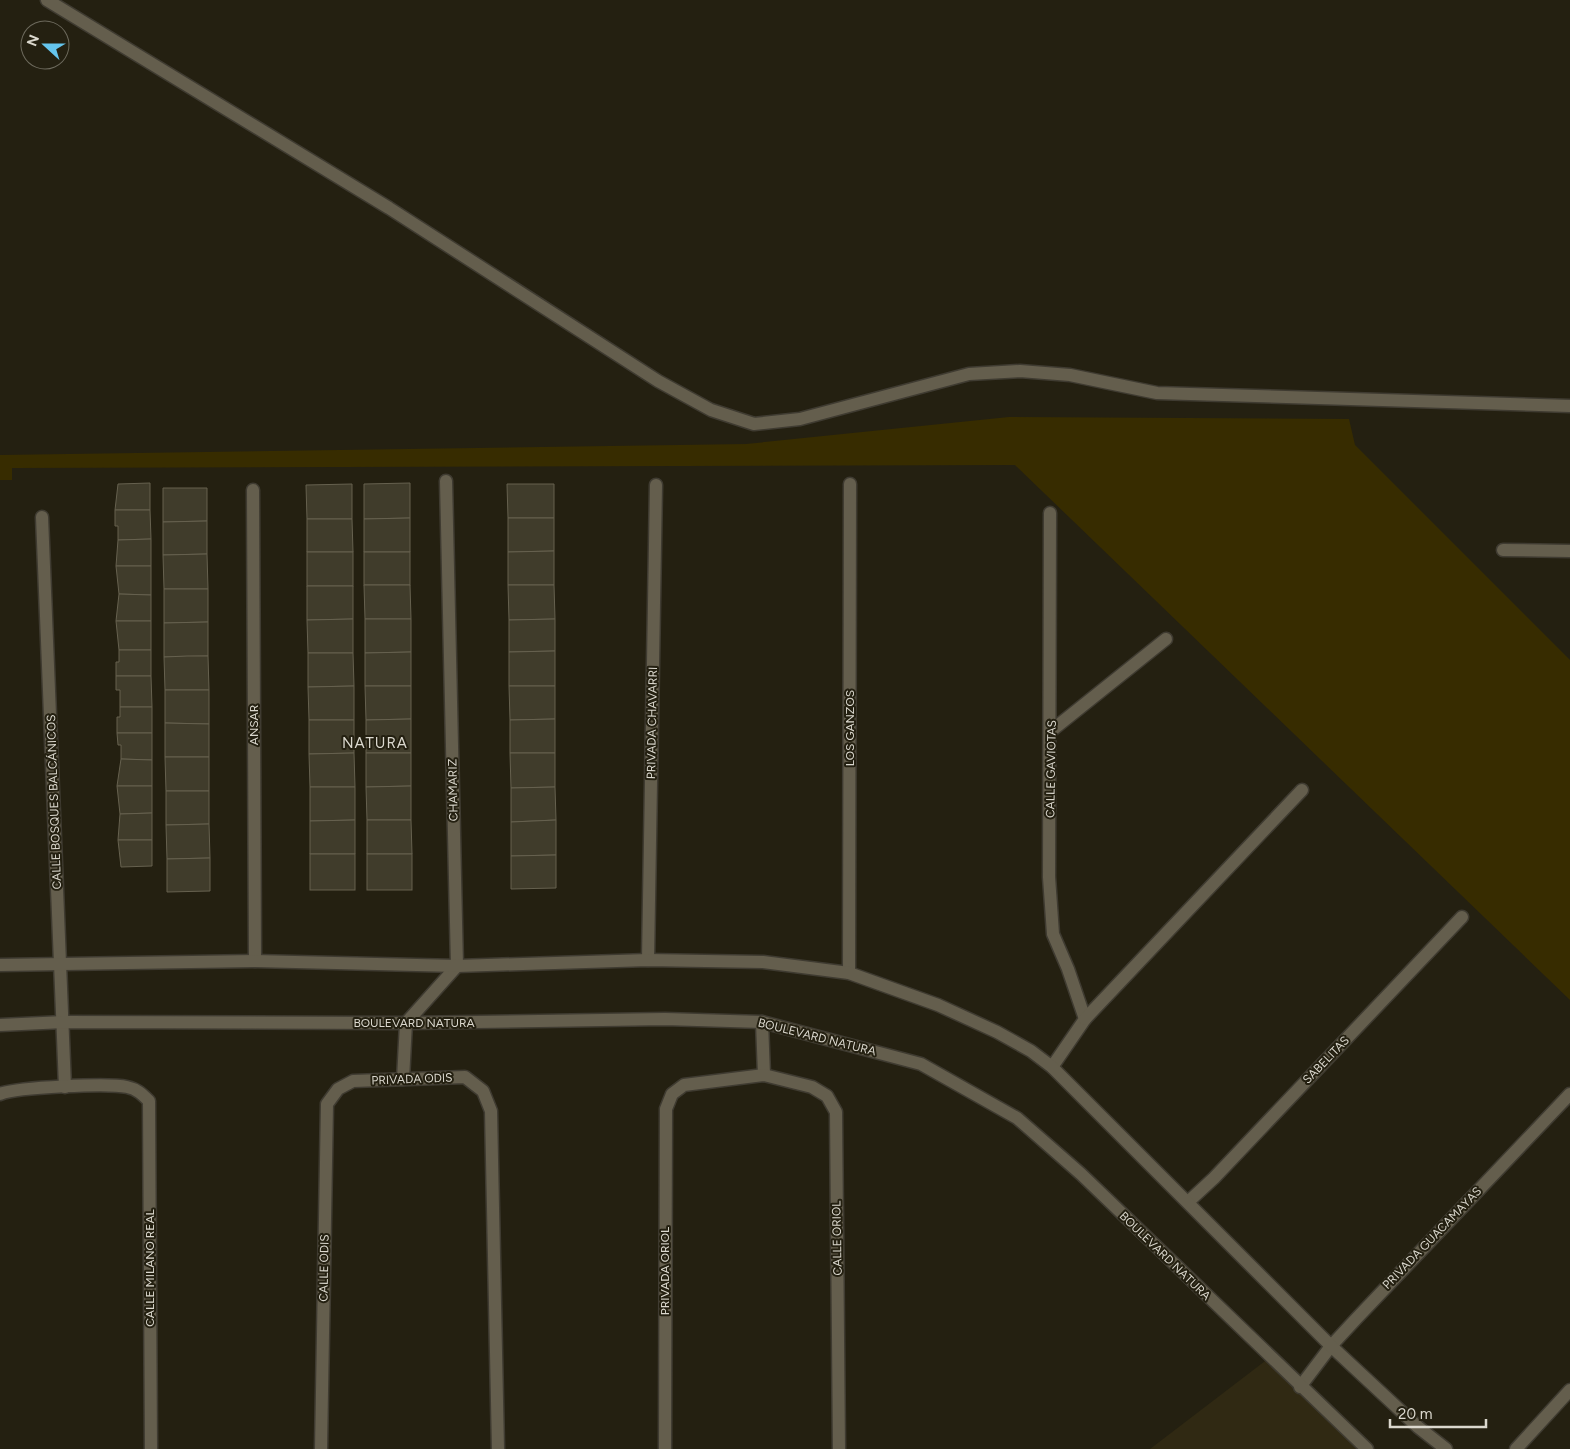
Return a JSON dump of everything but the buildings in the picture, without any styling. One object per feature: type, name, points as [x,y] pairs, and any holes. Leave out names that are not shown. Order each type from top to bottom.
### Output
[{"type":"street","points":[[47,0],[389,208],[658,381],[711,410],[754,424],[800,419],[969,374],[1020,371],[1070,376],[1157,393],[1570,406]]},
{"type":"street","name":"CHAMARIZ","points":[[446,482],[457,966]]},
{"type":"street","name":"LOS GANZOS","points":[[849,973],[850,484]]},
{"type":"street","name":"PRIVADA CHAVARRI","points":[[648,960],[656,485]]},
{"type":"street","name":"ANSAR","points":[[253,490],[255,961]]},
{"type":"street","name":"CALLE GAVIOTAS","points":[[1050,513],[1051,731],[1049,877],[1054,934],[1068,968],[1085,1019]]},
{"type":"street","name":"CALLE BOSQUES BALCÁNICOS","points":[[42,517],[66,1087]]},
{"type":"street","points":[[1503,550],[1570,551]]},
{"type":"street","points":[[1051,731],[1166,639]]},
{"type":"street","points":[[1052,1068],[1085,1019],[1302,790]]},
{"type":"street","name":"SABELITAS","points":[[1188,1202],[1214,1178],[1462,917]]},
{"type":"street","points":[[0,965],[255,961],[457,966],[648,960],[763,962],[849,973],[938,1005],[997,1032],[1031,1051],[1052,1068],[1331,1346],[1418,1427],[1446,1449]]},
{"type":"street","points":[[403,1079],[406,1023],[457,966]]},
{"type":"street","name":"BOULEVARD NATURA","points":[[0,1025],[64,1022],[406,1023],[665,1020],[762,1022],[921,1064],[1017,1118],[1081,1174],[1366,1449]]},
{"type":"street","points":[[762,1022],[764,1075]]},
{"type":"street","name":"CALLE ORIOL","points":[[672,1094],[684,1085],[764,1075],[812,1087],[827,1096],[836,1112],[840,1449]]},
{"type":"street","name":"PRIVADA ODIS","points":[[338,1089],[352,1081],[464,1077],[483,1091],[491,1111],[498,1449]]},
{"type":"street","name":"CALLE MILANO REAL","points":[[66,1087],[126,1086],[139,1091],[149,1101],[151,1449]]},
{"type":"street","points":[[0,1094],[66,1087]]},
{"type":"street","name":"CALLE ODIS","points":[[321,1449],[328,1104],[338,1089]]},
{"type":"street","name":"PRIVADA ORIOL","points":[[665,1449],[666,1109],[672,1094]]},
{"type":"street","name":"PRIVADA GUACAMAYAS","points":[[1300,1387],[1331,1346],[1570,1094]]},
{"type":"street","points":[[1516,1449],[1570,1390]]},
{"type":"shaded area","points":[[1009,417],[1349,419],[1355,445],[1570,660],[1570,1000],[1015,465],[12,468],[12,480],[0,480],[0,455],[746,444]]},
{"type":"shaded area","points":[[1269,1358],[1369,1449],[1150,1449]]},
{"type":"district","name":"NATURA","points":[[375,743]]}]
